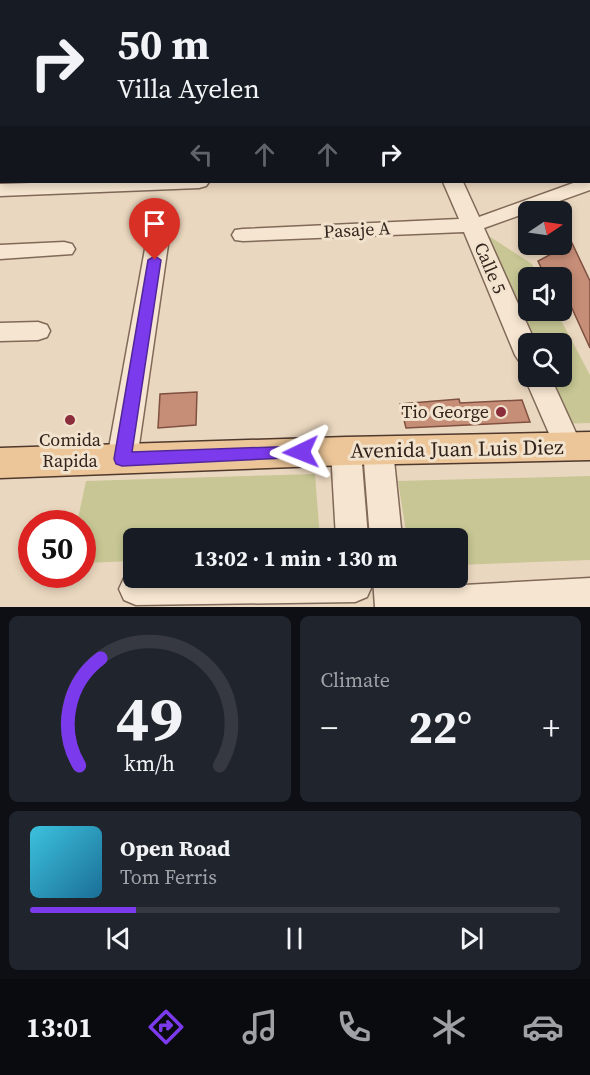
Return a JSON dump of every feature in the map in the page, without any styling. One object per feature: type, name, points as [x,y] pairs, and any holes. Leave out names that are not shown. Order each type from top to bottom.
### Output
[{"type":"main road","name":"Avenida Juan Luis Diez","points":[[0,463],[362,450],[579,446]]},
{"type":"street","points":[[0,190],[174,183]]},
{"type":"street","name":"Calle 5","points":[[453,183],[518,333]]},
{"type":"street","name":"Pasaje A","points":[[243,235],[471,225],[495,219],[590,183]]},
{"type":"street","points":[[122,459],[158,238]]},
{"type":"street","points":[[0,252],[64,249]]},
{"type":"street","points":[[0,332],[38,331]]},
{"type":"street","points":[[544,387],[579,446]]},
{"type":"street","points":[[353,528],[362,450]]},
{"type":"street","points":[[362,450],[383,528]]},
{"type":"street","points":[[136,590],[356,590]]},
{"type":"street","points":[[392,596],[590,594]]},
{"type":"shaded area","points":[[484,233],[534,267],[518,267],[518,319]]},
{"type":"shaded area","points":[[519,321],[561,321],[568,333],[524,333]]},
{"type":"shaded area","points":[[572,341],[590,375],[590,423],[557,424],[543,387],[572,387]]},
{"type":"shaded area","points":[[315,474],[319,528],[123,528],[123,561],[96,562],[96,510],[80,510],[86,481]]},
{"type":"shaded area","points":[[590,476],[590,560],[468,565],[468,528],[405,528],[398,481]]},
{"type":"building","points":[[572,243],[590,281],[590,348],[572,308],[572,267],[541,267],[538,261],[549,255],[572,255]]},
{"type":"building","points":[[197,392],[196,425],[158,428],[160,394]]},
{"type":"building","points":[[459,399],[460,403],[522,400],[530,422],[406,428],[400,404]]},
{"type":"place","name":"Tio George","points":[[501,412]]},
{"type":"place","name":"Comida Rapida","points":[[70,420]]},
{"type":"route","points":[[155,260],[122,459],[301,452]]}]
